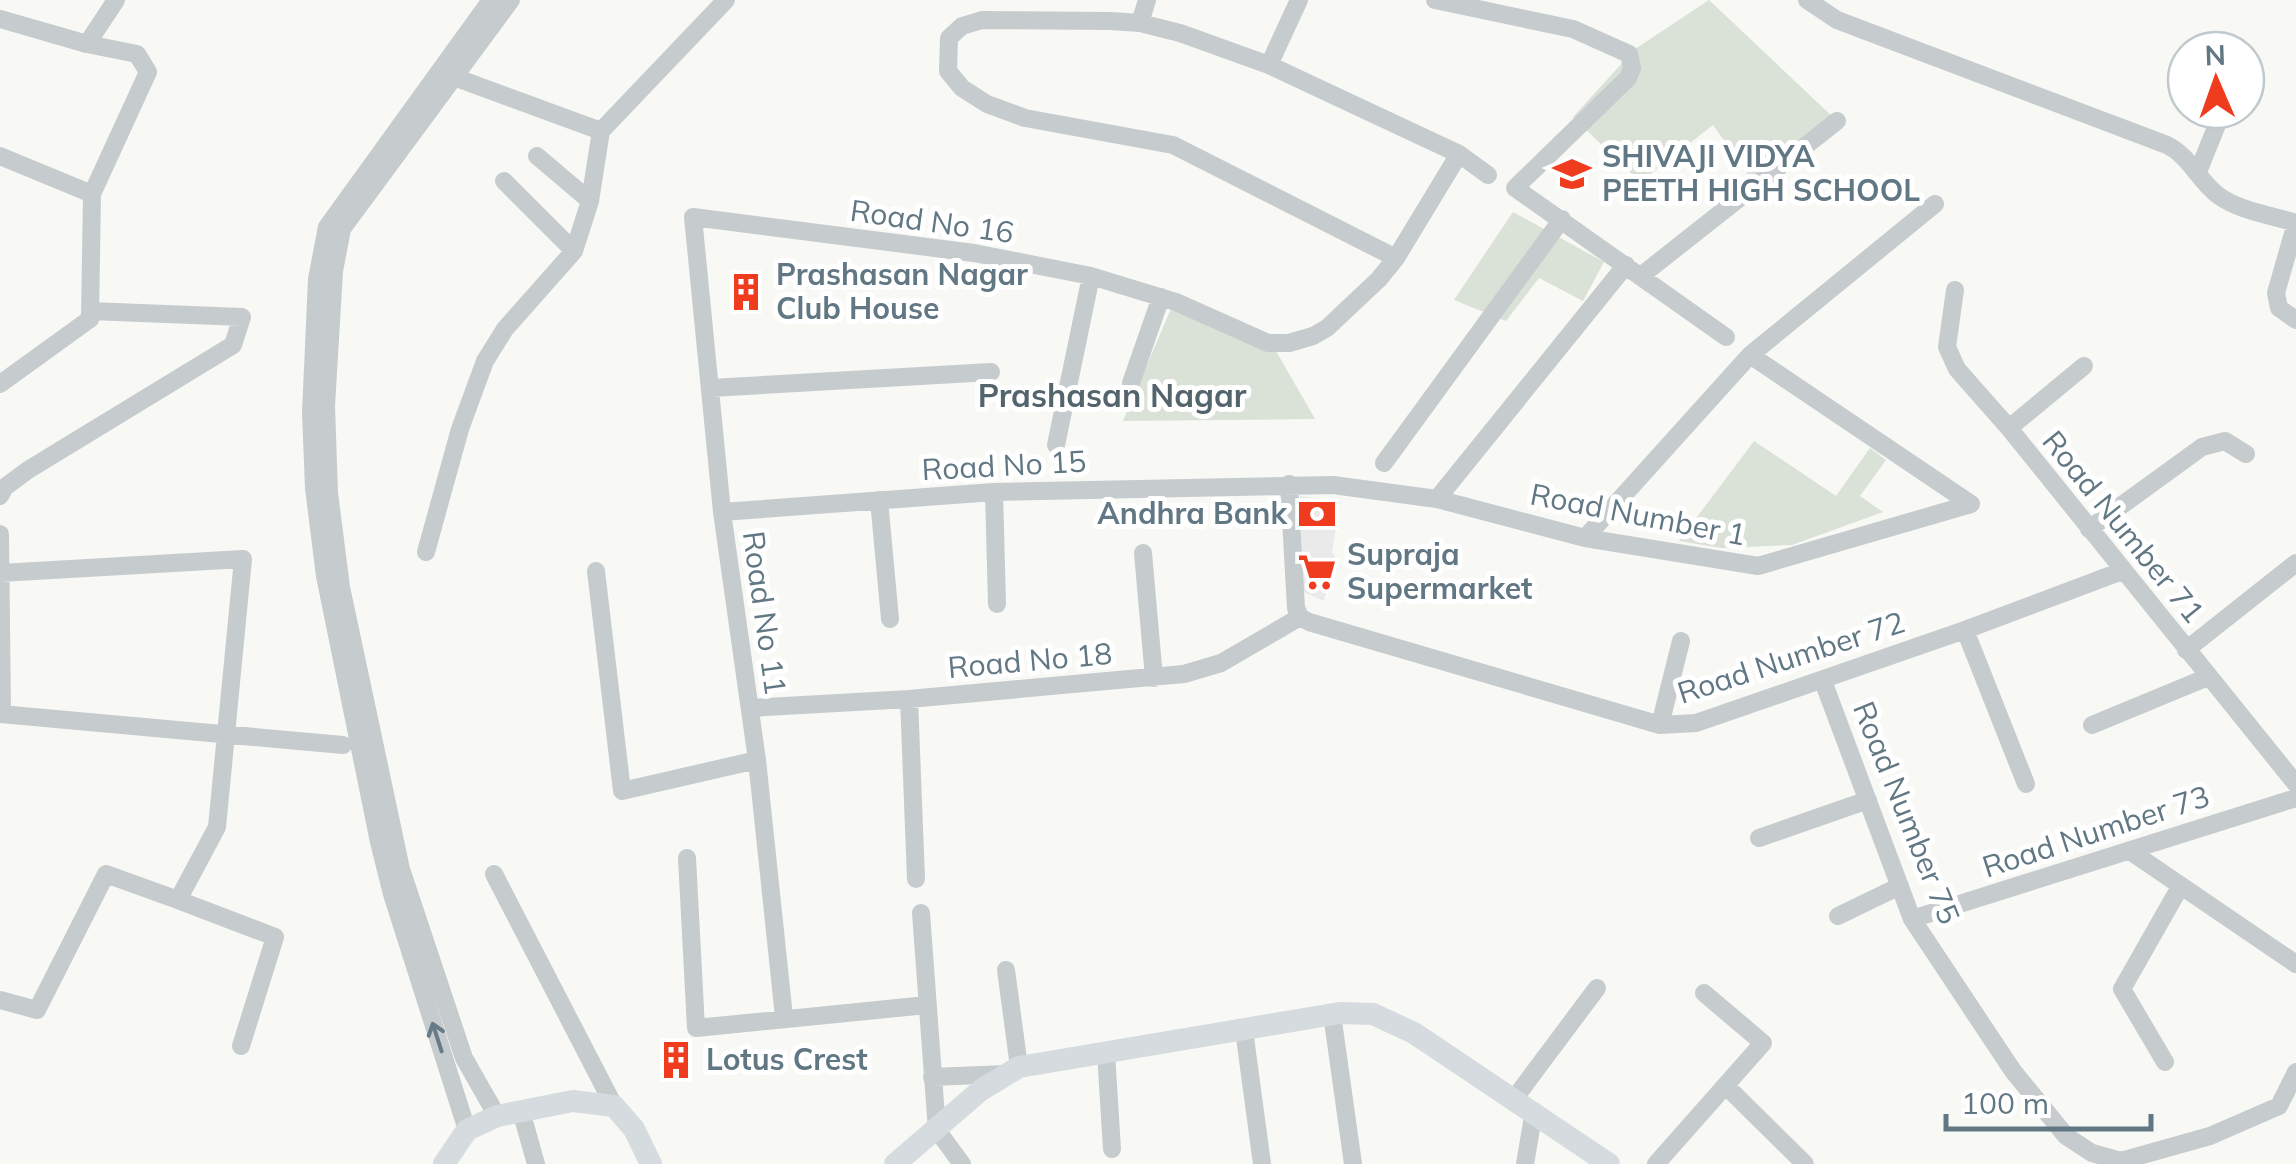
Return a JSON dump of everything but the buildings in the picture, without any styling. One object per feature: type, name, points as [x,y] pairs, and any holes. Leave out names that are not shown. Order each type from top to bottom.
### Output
[{"type":"main road","points":[[895,1164],[981,1090],[1012,1071],[1332,1014],[1374,1014],[1414,1033],[1609,1164]]},
{"type":"main road","points":[[444,1164],[466,1130],[497,1116],[572,1101],[614,1106],[634,1129],[650,1164]]},
{"type":"street","points":[[87,44],[116,0]]},
{"type":"street","points":[[491,0],[342,230],[334,271],[326,454],[342,587],[401,869],[464,1058],[497,1116]]},
{"type":"street","points":[[466,1130],[385,869],[332,619],[312,448],[317,279],[327,227],[445,73],[511,0]]},
{"type":"street","points":[[426,552],[460,429],[485,361],[505,329],[574,251],[590,201],[601,130],[726,0]]},
{"type":"street","points":[[1140,23],[1147,0]]},
{"type":"street","points":[[1269,65],[1300,0]]},
{"type":"street","points":[[1435,0],[1573,29],[1621,48],[1632,61],[1628,78],[1515,188],[1726,337]]},
{"type":"street","points":[[1807,0],[1837,20],[2167,145],[2180,152],[2216,194],[2237,205],[2296,223],[2276,294],[2279,308],[2296,320]]},
{"type":"street","points":[[0,18],[87,44],[138,54],[148,72],[92,194],[90,320],[0,384]]},
{"type":"street","points":[[1396,258],[1173,145],[1025,118],[987,104],[962,88],[948,70],[949,38],[962,26],[982,20],[1140,23],[1180,33],[1269,65],[1459,154],[1488,175]]},
{"type":"street","points":[[445,73],[601,130]]},
{"type":"street","points":[[1436,499],[1634,270],[1837,121]]},
{"type":"street","points":[[2198,172],[2215,130]]},
{"type":"street","name":"Road No 16","points":[[693,217],[974,253],[1090,276],[1161,297],[1268,343],[1290,344],[1327,328],[1379,279],[1459,154]]},
{"type":"street","points":[[0,156],[92,194]]},
{"type":"street","points":[[537,156],[590,201]]},
{"type":"street","points":[[504,181],[574,251]]},
{"type":"street","points":[[1585,538],[1750,355],[1935,204]]},
{"type":"street","name":"Road No 11","points":[[693,217],[722,512],[757,760],[784,1017]]},
{"type":"street","points":[[1384,463],[1562,219]]},
{"type":"street","points":[[1056,445],[1090,276]]},
{"type":"street","name":"Road Number 71","points":[[1955,290],[1947,347],[1952,360],[2296,784]]},
{"type":"street","points":[[1131,383],[1161,297]]},
{"type":"street","points":[[0,496],[28,470],[233,345],[242,317],[90,310]]},
{"type":"street","name":"Road Number 1","points":[[1290,484],[1333,485],[1436,499],[1585,538],[1758,566],[1971,504],[1750,355]]},
{"type":"street","points":[[2010,428],[2084,366]]},
{"type":"street","points":[[711,388],[991,372]]},
{"type":"street","points":[[2089,529],[2202,447],[2224,441],[2246,454]]},
{"type":"street","points":[[1290,484],[1296,608],[1300,616]]},
{"type":"street","name":"Road No 15","points":[[722,512],[994,492],[1290,484]]},
{"type":"street","points":[[994,492],[997,604]]},
{"type":"street","points":[[879,500],[890,619]]},
{"type":"street","points":[[0,534],[1,714],[342,744]]},
{"type":"street","points":[[1143,553],[1154,678]]},
{"type":"street","points":[[1,574],[243,559],[217,827],[178,900]]},
{"type":"street","points":[[2186,650],[2296,562]]},
{"type":"street","points":[[596,571],[622,791],[757,760]]},
{"type":"street","name":"Road Number 72","points":[[1300,616],[1660,725],[1696,723],[2122,571]]},
{"type":"street","name":"Road No 18","points":[[750,708],[1184,674],[1221,663],[1300,616]]},
{"type":"street","points":[[1965,630],[2026,784]]},
{"type":"street","points":[[1660,725],[1681,640]]},
{"type":"street","points":[[2092,725],[2208,677]]},
{"type":"street","name":"Road Number 75","points":[[1823,680],[1912,919],[2013,1070],[2066,1136],[2092,1153],[2120,1161],[2210,1136],[2278,1106],[2296,1072]]},
{"type":"street","points":[[909,698],[916,879]]},
{"type":"street","name":"Road Number 73","points":[[1912,919],[2296,798]]},
{"type":"street","points":[[1759,838],[1868,800]]},
{"type":"street","points":[[2130,851],[2296,964]]},
{"type":"street","points":[[687,858],[696,1028],[927,1005]]},
{"type":"street","points":[[0,1000],[36,1010],[106,874],[275,937],[241,1046]]},
{"type":"street","points":[[494,874],[614,1106]]},
{"type":"street","points":[[1838,916],[1900,886]]},
{"type":"street","points":[[2164,1062],[2122,990],[2180,887]]},
{"type":"street","points":[[921,913],[936,1130],[962,1164]]},
{"type":"street","points":[[932,1077],[1012,1071],[1006,970]]},
{"type":"street","points":[[1525,1164],[1524,1105],[1597,988]]},
{"type":"street","points":[[1656,1164],[1762,1044],[1704,993]]},
{"type":"street","points":[[1332,1014],[1352,1164]]},
{"type":"street","points":[[1244,1030],[1262,1164]]},
{"type":"street","points":[[1106,1053],[1112,1149]]},
{"type":"street","points":[[1726,1086],[1805,1164]]},
{"type":"street","points":[[522,1111],[536,1164]]},
{"type":"shaded area","points":[[1709,0],[1835,119],[1755,184],[1713,125],[1640,182],[1573,117],[1635,49]]},
{"type":"shaded area","points":[[1513,212],[1604,262],[1583,301],[1539,278],[1506,321],[1454,300]]},
{"type":"shaded area","points":[[1176,297],[1268,337],[1315,419],[1123,421]]},
{"type":"shaded area","points":[[1754,441],[1836,496],[1870,448],[1886,460],[1860,496],[1883,512],[1792,545],[1721,548],[1679,541]]},
{"type":"shaded area","points":[[1300,496],[1340,501],[1332,553],[1335,556],[1324,601],[1303,592]]},
{"type":"place","name":"SHIVAJI VIDYA PEETH HIGH SCHOOL","points":[[1572,174]]},
{"type":"place","name":"Prashasan Nagar Club House","points":[[746,292]]},
{"type":"place","name":"Andhra Bank","points":[[1317,514]]},
{"type":"place","name":"Supraja Supermarket","points":[[1317,572]]},
{"type":"place","name":"Lotus Crest","points":[[676,1060]]},
{"type":"district","name":"Prashasan Nagar","points":[[1112,396]]}]
